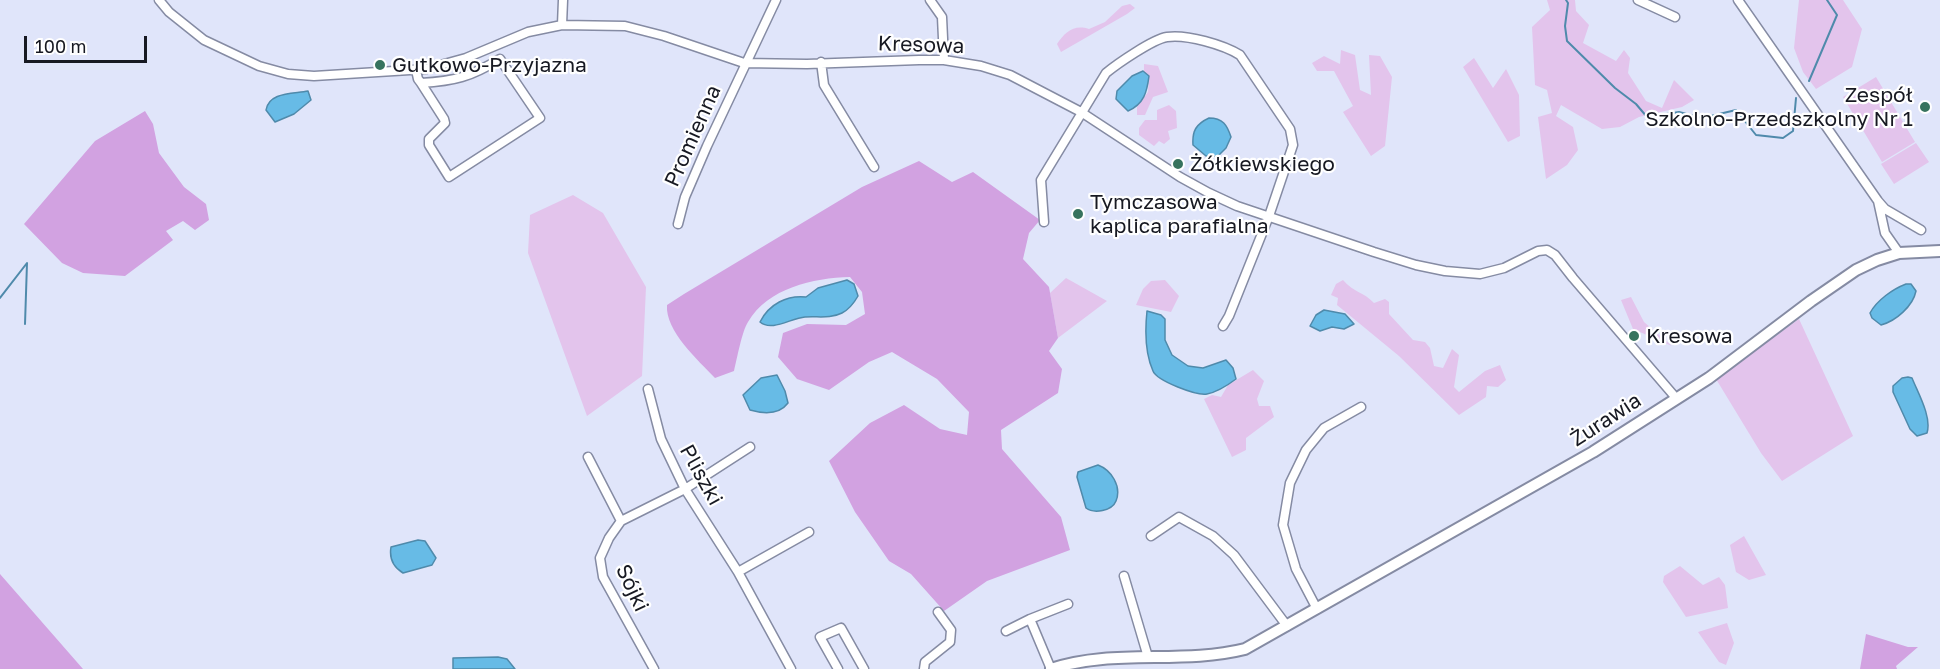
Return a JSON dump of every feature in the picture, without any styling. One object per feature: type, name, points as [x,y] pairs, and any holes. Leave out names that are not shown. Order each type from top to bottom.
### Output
[{"type":"street","name":"Kresowa","points":[[159,0],[169,12],[204,40],[259,66],[288,74],[314,76],[426,69],[466,58],[528,32],[562,25],[625,26],[664,36],[744,63],[807,64],[944,60],[981,66],[1010,75],[1081,112],[1180,177],[1238,206],[1395,259],[1445,271],[1480,274],[1504,268],[1538,251],[1547,250],[1556,255],[1676,398]]},
{"type":"street","points":[[562,25],[563,0]]},
{"type":"street","name":"Promienna","points":[[678,224],[685,197],[744,63],[776,0]]},
{"type":"street","points":[[930,0],[942,16],[944,60]]},
{"type":"street","points":[[1638,0],[1676,17]]},
{"type":"street","points":[[1738,0],[1878,201],[1885,209],[1921,230]]},
{"type":"street","points":[[1044,222],[1041,180],[1106,73],[1118,63],[1165,37],[1179,37],[1229,48],[1240,55],[1290,129],[1293,145],[1269,216],[1223,326]]},
{"type":"street","points":[[416,70],[418,79],[444,119],[445,123],[429,139],[429,145],[449,177],[540,118],[500,59],[479,72],[454,81],[421,83]]},
{"type":"street","points":[[821,62],[824,85],[874,167]]},
{"type":"street","points":[[1878,201],[1885,233],[1899,253]]},
{"type":"street","name":"Żurawia","points":[[1051,669],[1075,662],[1148,657],[1204,657],[1245,649],[1568,468],[1709,378],[1846,276],[1866,264],[1899,253],[1940,251]]},
{"type":"street","name":"Pliszki","points":[[648,389],[661,439],[685,489],[738,572],[792,669]]},
{"type":"street","points":[[1317,609],[1296,569],[1283,525],[1290,483],[1306,450],[1324,428],[1361,407]]},
{"type":"street","points":[[588,457],[621,521],[685,489],[750,447]]},
{"type":"street","points":[[1151,536],[1179,517],[1213,536],[1234,555],[1287,626]]},
{"type":"street","name":"Sójki","points":[[621,521],[609,538],[600,558],[603,578],[654,669]]},
{"type":"street","points":[[738,572],[809,532]]},
{"type":"street","points":[[1124,576],[1148,657]]},
{"type":"street","points":[[1006,631],[1068,604]]},
{"type":"street","points":[[924,669],[925,662],[950,642],[951,630],[938,612]]},
{"type":"street","points":[[1030,619],[1051,669]]},
{"type":"street","points":[[838,669],[820,637],[841,628],[863,669]]},
{"type":"shaded area","points":[[1547,0],[1575,0],[1576,11],[1589,25],[1583,43],[1616,61],[1624,50],[1630,58],[1628,73],[1646,101],[1662,108],[1674,80],[1694,100],[1682,107],[1639,117],[1620,127],[1602,129],[1561,105],[1556,116],[1573,127],[1578,150],[1567,165],[1546,179],[1538,117],[1552,113],[1547,90],[1535,85],[1532,27],[1550,10]]},
{"type":"shaded area","points":[[1799,0],[1843,0],[1862,29],[1852,67],[1816,89],[1803,72],[1794,48]]},
{"type":"shaded area","points":[[1130,4],[1135,8],[1127,14],[1061,52],[1057,44],[1074,28],[1089,29],[1105,22],[1122,6]]},
{"type":"shaded area","points":[[1341,50],[1355,55],[1360,90],[1371,95],[1369,55],[1380,56],[1392,77],[1385,146],[1371,156],[1343,112],[1353,106],[1334,71],[1317,71],[1312,63],[1324,56],[1340,64]]},
{"type":"shaded area","points":[[1474,58],[1493,88],[1506,69],[1519,95],[1520,136],[1508,142],[1463,67]]},
{"type":"shaded area","points":[[1144,64],[1158,66],[1168,92],[1153,97],[1145,115],[1137,115],[1137,107],[1148,92],[1149,76],[1144,72]]},
{"type":"shaded area","points":[[1876,77],[1915,142],[1882,162],[1843,97]]},
{"type":"shaded area","points":[[1169,105],[1176,111],[1177,128],[1168,131],[1170,139],[1164,144],[1159,141],[1154,146],[1139,135],[1139,128],[1145,120],[1157,120],[1157,110]]},
{"type":"shaded area","points":[[145,111],[153,124],[159,153],[184,187],[206,204],[209,220],[195,230],[183,221],[166,231],[173,240],[125,276],[83,273],[62,263],[24,224],[95,141]]},
{"type":"shaded area","points":[[1916,143],[1929,162],[1894,184],[1881,164]]},
{"type":"shaded area","points":[[919,161],[952,182],[973,172],[1040,220],[1029,233],[1023,259],[1049,287],[1058,338],[1049,351],[1062,369],[1058,393],[1001,430],[1002,449],[1061,517],[1070,550],[987,581],[944,611],[911,574],[889,561],[855,512],[829,461],[870,423],[904,405],[940,429],[967,435],[969,412],[937,379],[892,352],[869,362],[829,390],[797,379],[778,357],[783,333],[807,324],[846,325],[865,314],[862,292],[850,277],[821,280],[793,287],[767,301],[757,310],[746,326],[734,371],[715,378],[677,335],[671,325],[667,305],[862,187]]},
{"type":"shaded area","points":[[573,195],[603,213],[646,287],[642,376],[587,416],[528,253],[530,215]]},
{"type":"shaded area","points":[[1066,278],[1107,301],[1058,338],[1050,293]]},
{"type":"shaded area","points":[[1165,280],[1179,296],[1171,312],[1136,305],[1143,289],[1151,281]]},
{"type":"shaded area","points":[[1343,280],[1374,303],[1385,299],[1389,302],[1389,314],[1413,340],[1425,342],[1430,348],[1434,366],[1443,368],[1452,349],[1459,355],[1454,387],[1459,392],[1485,371],[1500,365],[1506,380],[1498,387],[1487,386],[1486,397],[1459,415],[1399,356],[1337,305],[1338,298],[1331,295],[1336,284]]},
{"type":"shaded area","points":[[1631,297],[1644,322],[1672,346],[1633,329],[1621,300]]},
{"type":"shaded area","points":[[1799,319],[1853,436],[1782,481],[1761,453],[1716,379]]},
{"type":"shaded area","points":[[1253,370],[1264,381],[1257,399],[1259,406],[1270,406],[1274,417],[1246,438],[1246,450],[1232,457],[1204,399],[1212,395],[1221,397],[1228,385]]},
{"type":"shaded area","points":[[1744,536],[1766,575],[1749,580],[1736,572],[1730,545]]},
{"type":"shaded area","points":[[1680,566],[1703,585],[1719,577],[1725,585],[1728,608],[1686,617],[1663,582],[1664,576]]},
{"type":"shaded area","points":[[0,574],[83,669],[0,669]]},
{"type":"shaded area","points":[[1727,623],[1734,643],[1726,665],[1719,662],[1698,632]]},
{"type":"shaded area","points":[[1866,634],[1908,647],[1918,647],[1896,666],[1897,669],[1860,669]]},
{"type":"water","points":[[1143,71],[1149,76],[1146,92],[1138,105],[1128,111],[1116,99],[1117,91],[1132,76]]},
{"type":"water","points":[[308,91],[311,100],[294,114],[275,122],[266,110],[268,104],[276,97]]},
{"type":"water","points":[[1209,118],[1218,119],[1224,123],[1231,137],[1226,148],[1218,156],[1206,156],[1193,145],[1196,128]]},
{"type":"water","points":[[847,280],[854,284],[858,296],[852,306],[842,313],[828,317],[800,318],[770,326],[760,322],[768,310],[785,299],[806,297],[818,288]]},
{"type":"water","points":[[1906,284],[1911,284],[1916,291],[1903,312],[1881,325],[1872,318],[1870,313],[1881,299]]},
{"type":"water","points":[[1324,310],[1345,314],[1354,324],[1344,329],[1332,327],[1320,331],[1310,326],[1316,315]]},
{"type":"water","points":[[1147,311],[1161,315],[1165,319],[1165,340],[1172,355],[1188,366],[1203,368],[1226,360],[1233,368],[1236,379],[1215,392],[1202,394],[1178,387],[1156,375],[1150,364],[1147,349]]},
{"type":"water","points":[[777,375],[788,403],[776,412],[750,410],[743,395],[761,378]]},
{"type":"water","points":[[1902,378],[1912,378],[1928,420],[1927,433],[1917,436],[1910,429],[1893,392],[1893,386]]},
{"type":"water","points":[[1098,465],[1111,475],[1118,490],[1116,501],[1111,507],[1094,511],[1086,508],[1077,477],[1078,472]]},
{"type":"water","points":[[418,540],[425,541],[436,558],[432,565],[403,573],[392,562],[391,547]]},
{"type":"water","points":[[498,657],[507,659],[515,669],[453,669],[453,658]]},
{"type":"waterway","points":[[1566,0],[1568,3],[1565,26],[1567,41],[1615,88],[1636,104],[1647,117],[1679,112],[1702,118],[1736,110],[1756,135],[1783,138],[1793,131],[1796,98]]},
{"type":"waterway","points":[[1809,81],[1837,15],[1827,0]]},
{"type":"waterway","points":[[0,298],[27,263],[25,324]]},
{"type":"place","name":"Gutkowo-Przyjazna","points":[[380,65]]},
{"type":"place","name":"Zespół Szkolno-Przedszkolny Nr 1","points":[[1925,107]]},
{"type":"place","name":"Żółkiewskiego","points":[[1178,164]]},
{"type":"place","name":"Tymczasowa kaplica parafialna","points":[[1078,214]]},
{"type":"place","name":"Kresowa","points":[[1634,336]]}]
